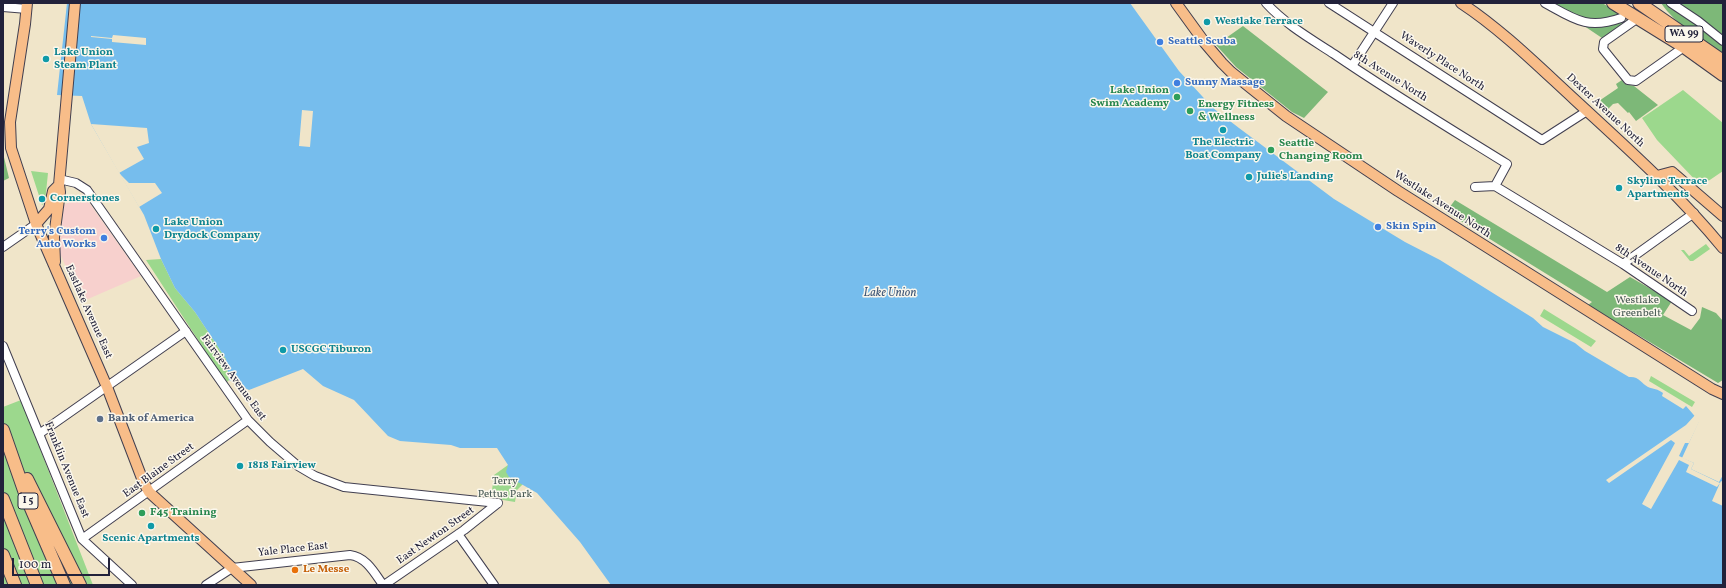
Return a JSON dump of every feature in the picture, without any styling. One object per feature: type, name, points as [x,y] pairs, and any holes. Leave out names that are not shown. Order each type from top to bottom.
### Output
[{"type":"highway","name":"WA 99","points":[[1613,3],[1684,47],[1723,75]]},
{"type":"highway","name":"WA 99","points":[[1639,3],[1723,61]]},
{"type":"highway","name":"I 5","points":[[3,430],[30,505],[64,585]]},
{"type":"highway","points":[[8,443],[80,585]]},
{"type":"highway","points":[[3,499],[37,585]]},
{"type":"highway","points":[[3,555],[15,585]]},
{"type":"main road","points":[[56,270],[54,242],[60,192],[59,182],[64,114],[75,3]]},
{"type":"main road","name":"Westlake Avenue North","points":[[1176,3],[1222,63],[1286,116],[1423,207],[1624,335],[1712,389],[1723,394]]},
{"type":"main road","name":"Dexter Avenue North","points":[[1461,3],[1501,33],[1657,176],[1694,213],[1723,248]]},
{"type":"main road","name":"Eastlake Avenue East","points":[[27,6],[9,138],[14,160],[36,224],[107,387],[143,481],[149,492],[251,585]]},
{"type":"main road","points":[[1657,176],[1672,172],[1723,216]]},
{"type":"main road","points":[[36,224],[49,209],[52,191],[59,182]]},
{"type":"street","name":"8th Avenue North","points":[[1266,3],[1294,27],[1352,66],[1507,164],[1494,186],[1623,264],[1692,312]]},
{"type":"street","name":"Waverly Place North","points":[[1329,3],[1542,140],[1587,111]]},
{"type":"street","points":[[1352,66],[1393,3]]},
{"type":"street","points":[[1545,3],[1573,20],[1590,24],[1601,24],[1621,18]]},
{"type":"street","points":[[1671,3],[1698,21],[1723,41]]},
{"type":"street","points":[[3,7],[27,6]]},
{"type":"street","points":[[1638,18],[1604,42],[1602,46],[1628,80],[1636,81],[1684,47]]},
{"type":"street","name":"Fairview Avenue East","points":[[59,182],[76,183],[87,190],[248,420],[270,442],[298,466],[315,476],[344,487],[498,503]]},
{"type":"street","points":[[1475,187],[1494,186]]},
{"type":"street","points":[[1623,264],[1694,213]]},
{"type":"street","points":[[3,247],[36,224]]},
{"type":"street","points":[[39,434],[186,331]]},
{"type":"street","name":"Franklin Avenue East","points":[[3,346],[82,539],[132,585]]},
{"type":"street","name":"East Blaine Street","points":[[82,539],[248,420]]},
{"type":"street","name":"East Newton Street","points":[[384,585],[485,515],[498,503]]},
{"type":"street","points":[[458,534],[494,585]]},
{"type":"street","name":"Yale Place East","points":[[232,568],[350,555],[363,559],[384,585]]},
{"type":"street","points":[[206,585],[232,568]]},
{"type":"shaded area","points":[[83,194],[141,276],[81,302],[59,251],[64,205]]},
{"type":"green space","points":[[1550,3],[1602,3],[1620,13],[1626,21],[1602,38]]},
{"type":"green space","points":[[1661,3],[1723,3],[1723,54],[1681,25]]},
{"type":"green space","points":[[1243,26],[1328,92],[1304,118],[1292,112],[1236,67],[1216,45]]},
{"type":"green space","points":[[1622,80],[1625,84],[1634,86],[1658,105],[1636,121],[1629,112],[1628,113],[1618,103],[1613,104],[1607,110],[1596,103],[1618,88],[1616,84]]},
{"type":"green space","points":[[1683,90],[1723,123],[1723,171],[1701,186],[1657,140],[1642,118]]},
{"type":"green space","points":[[3,153],[9,178],[3,181]]},
{"type":"green space","points":[[31,171],[48,173],[45,202],[42,205]]},
{"type":"green space","name":"Westlake Greenbelt","points":[[1455,200],[1607,292],[1630,277],[1672,301],[1663,315],[1691,330],[1700,318],[1702,307],[1716,313],[1723,321],[1723,380],[1718,383],[1588,305],[1592,302],[1446,212]]},
{"type":"green space","points":[[1706,244],[1710,249],[1693,261],[1690,261],[1681,250],[1684,250],[1689,256]]},
{"type":"green space","points":[[161,259],[175,288],[195,312],[226,359],[229,380],[226,383],[146,260]]},
{"type":"green space","points":[[1544,309],[1596,341],[1591,347],[1540,316]]},
{"type":"green space","points":[[1651,376],[1695,402],[1692,407],[1649,381]]},
{"type":"green space","points":[[21,400],[93,585],[3,585],[3,407]]},
{"type":"green space","name":"Terry Pettus Park","points":[[508,465],[516,480],[523,484],[517,490],[515,502],[491,498],[494,475]]},
{"type":"water","name":"Lake Union","points":[[67,3],[1130,3],[1179,71],[1213,108],[1334,199],[1405,242],[1440,260],[1533,318],[1543,327],[1575,343],[1585,351],[1629,377],[1640,380],[1648,387],[1663,393],[1662,396],[1683,409],[1686,406],[1699,421],[1682,458],[1694,463],[1691,469],[1719,482],[1723,475],[1723,585],[611,585],[580,542],[537,493],[509,477],[506,472],[508,465],[497,448],[460,448],[451,445],[400,441],[388,436],[354,400],[323,386],[303,369],[249,390],[229,380],[226,359],[195,312],[175,288],[161,259],[144,215],[91,124],[82,96],[57,95]]},
{"type":"pier","points":[[113,35],[146,38],[146,45],[112,42],[112,39],[91,37],[112,38]]},
{"type":"pier","points":[[302,110],[313,111],[310,147],[299,146]]},
{"type":"pier","points":[[91,124],[147,128],[149,143],[137,147],[144,159],[119,173]]},
{"type":"pier","points":[[119,173],[129,183],[155,183],[162,193],[139,207]]},
{"type":"pier","points":[[1696,414],[1700,420],[1689,443],[1685,443],[1679,456],[1694,463],[1691,469],[1720,483],[1717,487],[1686,472],[1689,465],[1679,460],[1651,509],[1642,504],[1675,443],[1671,440],[1609,483],[1606,480],[1686,425]]},
{"type":"pier","points":[[1721,481],[1723,482],[1723,506],[1712,501]]},
{"type":"place","name":"Westlake Terrace","points":[[1207,22]]},
{"type":"place","name":"Seattle Scuba","points":[[1160,42]]},
{"type":"place","name":"Lake Union Steam Plant","points":[[46,59]]},
{"type":"place","name":"Sunny Massage","points":[[1177,83]]},
{"type":"place","name":"Lake Union Swim Academy","points":[[1177,97]]},
{"type":"place","name":"Energy Fitness & Wellness","points":[[1190,111]]},
{"type":"place","name":"The Electric Boat Company","points":[[1223,130]]},
{"type":"place","name":"Seattle Changing Room","points":[[1271,150]]},
{"type":"place","name":"Julie's Landing","points":[[1249,177]]},
{"type":"place","name":"Skyline Terrace Apartments","points":[[1619,188]]},
{"type":"place","name":"Cornerstones","points":[[42,199]]},
{"type":"place","name":"Skin Spin","points":[[1378,227]]},
{"type":"place","name":"Lake Union Drydock Company","points":[[156,229]]},
{"type":"place","name":"Terry's Custom Auto Works","points":[[104,238]]},
{"type":"place","name":"USCGC Tiburon","points":[[283,350]]},
{"type":"place","name":"Bank of America","points":[[100,419]]},
{"type":"place","name":"1818 Fairview","points":[[240,466]]},
{"type":"place","name":"F45 Training","points":[[142,513]]},
{"type":"place","name":"Scenic Apartments","points":[[151,526]]},
{"type":"place","name":"Le Messe","points":[[295,570]]}]
